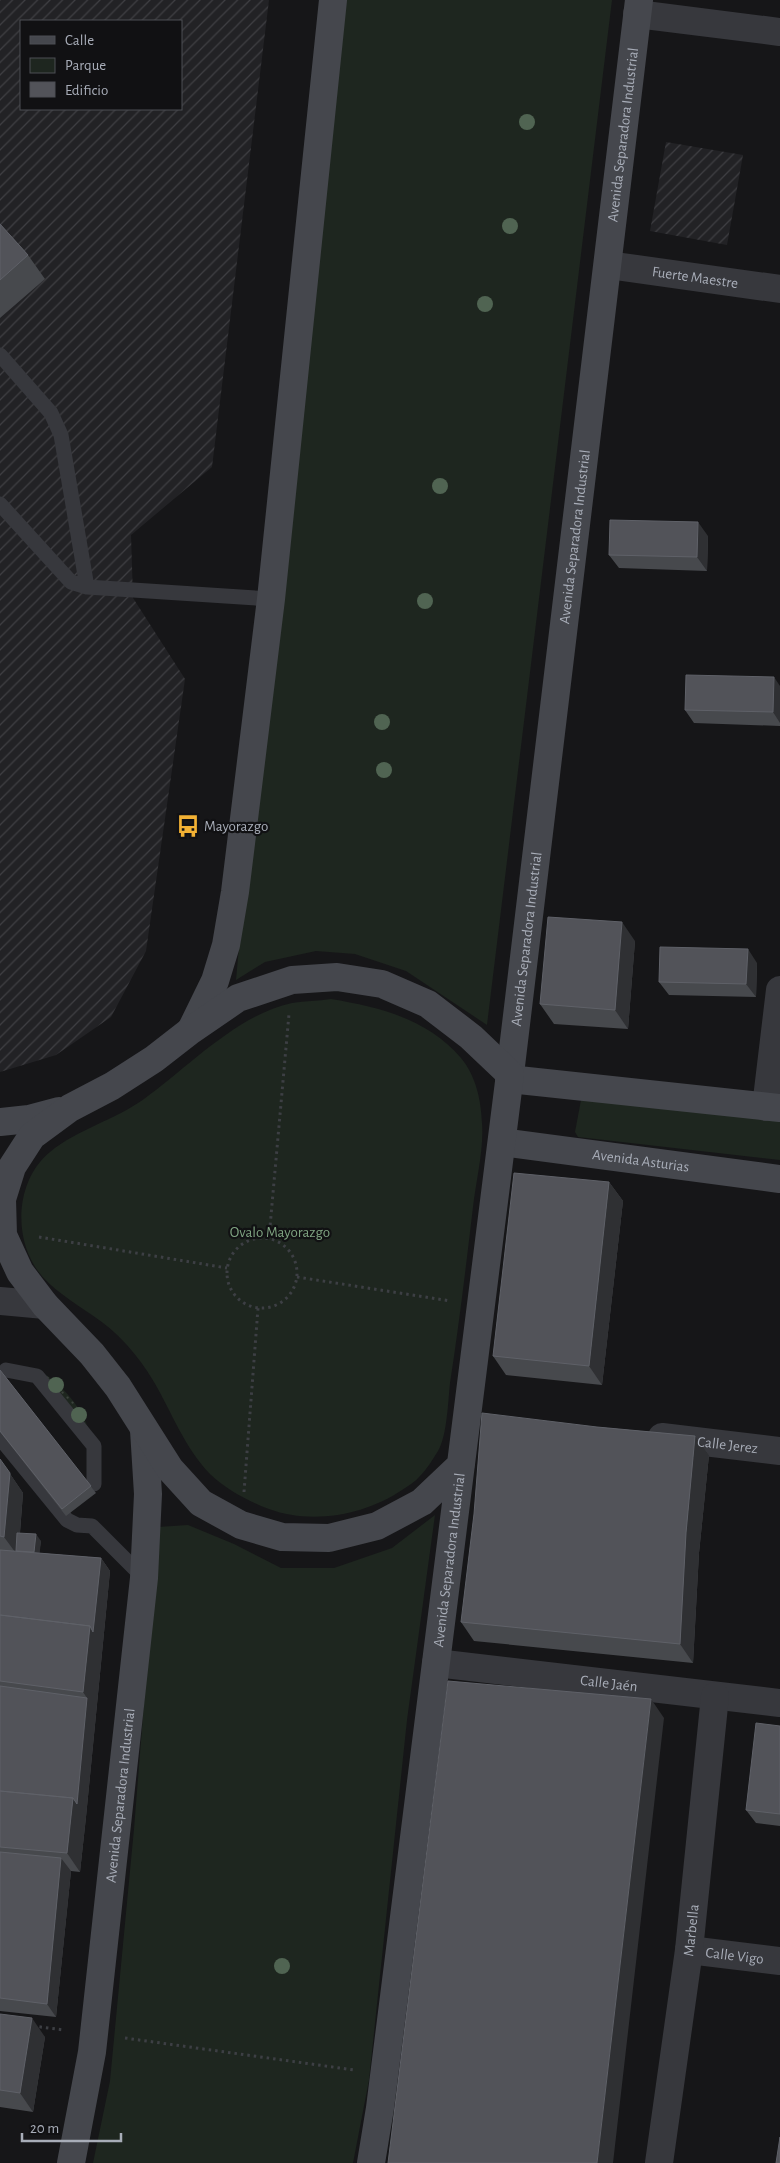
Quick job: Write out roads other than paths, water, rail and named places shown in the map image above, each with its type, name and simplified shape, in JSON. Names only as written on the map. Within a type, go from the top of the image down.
[{"type":"main road","points":[[190,1031],[215,981],[226,945],[235,892],[271,599],[333,0]]},
{"type":"main road","name":"Avenida Separadora Industrial","points":[[371,2163],[385,2074],[461,1465],[480,1417],[502,1142],[638,7]]},
{"type":"main road","points":[[461,1465],[422,1502],[377,1526],[329,1538],[282,1536],[241,1525],[201,1503],[170,1469],[118,1387],[92,1354],[45,1305],[20,1272],[2,1231],[2,1199],[12,1167],[32,1136],[70,1108],[112,1086],[154,1059],[190,1031],[238,998],[292,980],[337,977],[382,984],[428,1004],[471,1037],[510,1077],[773,1107]]},
{"type":"main road","points":[[0,1122],[28,1119],[70,1108]]},
{"type":"main road","name":"Avenida Asturias","points":[[502,1142],[780,1179]]},
{"type":"main road","name":"Avenida Separadora Industrial","points":[[71,2163],[94,2034],[144,1578],[148,1494],[144,1426]]},
{"type":"street","points":[[638,7],[780,32]]},
{"type":"street","name":"Fuerte Maestre","points":[[608,265],[780,289]]},
{"type":"street","points":[[773,1107],[780,990]]},
{"type":"street","points":[[0,1301],[45,1305]]},
{"type":"street","name":"Calle Jerez","points":[[635,1434],[780,1452]]},
{"type":"street","name":"Calle Jaén","points":[[436,1663],[780,1703]]},
{"type":"street","name":"Marbella","points":[[659,2163],[689,1950],[715,1696]]},
{"type":"street","name":"Calle Vigo","points":[[689,1950],[780,1961]]},
{"type":"lane","points":[[0,355],[51,413],[61,435],[87,587]]},
{"type":"lane","points":[[0,504],[71,582],[87,587],[271,599]]},
{"type":"lane","points":[[6,1370],[37,1376],[94,1446],[94,1484]]},
{"type":"lane","points":[[0,1438],[67,1520],[77,1525],[92,1526],[144,1578]]},
{"type":"place","name":"Mayorazgo","points":[[188,826]]},
{"type":"park label","name":"Ovalo Mayorazgo","points":[[280,1232]]}]
